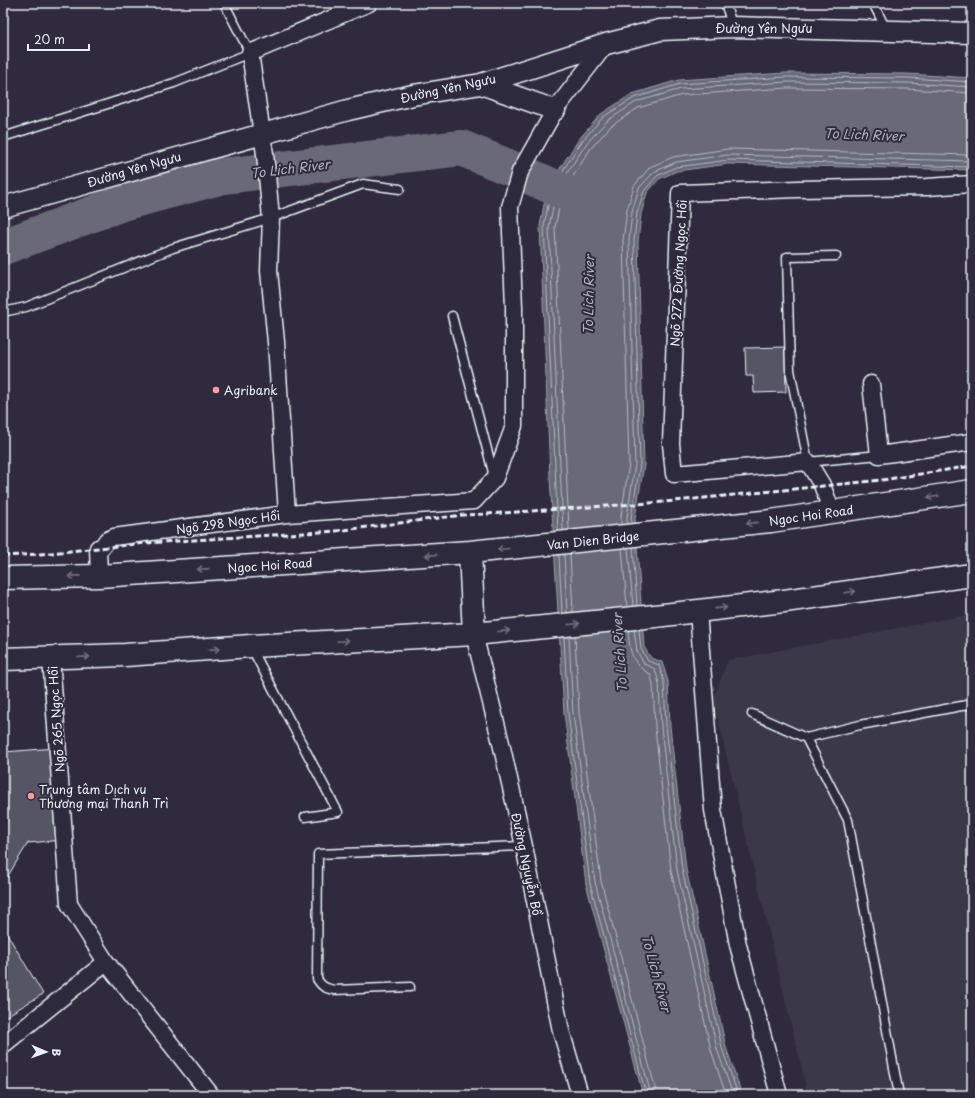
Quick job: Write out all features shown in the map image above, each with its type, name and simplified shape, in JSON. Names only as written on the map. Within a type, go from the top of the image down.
[{"type":"highway","name":"Ngoc Hoi Road","points":[[649,534],[770,522],[972,491]]},
{"type":"highway","name":"Van Dien Bridge","points":[[536,546],[649,534]]},
{"type":"highway","name":"Ngoc Hoi Road","points":[[3,578],[99,576],[470,552],[536,546]]},
{"type":"highway","points":[[470,552],[474,634]]},
{"type":"highway","points":[[3,660],[125,655],[251,646],[474,634],[655,616],[784,601],[972,575]]},
{"type":"street","points":[[250,53],[369,3]]},
{"type":"street","name":"Đường Yên Ngưu","points":[[3,207],[355,108],[413,95],[481,84],[606,44],[660,30],[733,27],[972,33]]},
{"type":"street","points":[[287,514],[474,501],[494,478],[514,426],[514,307],[510,207],[520,172],[555,110],[606,44]]},
{"type":"street","name":"Ngõ 298 Ngọc Hồi","points":[[99,576],[98,548],[102,547],[107,540],[114,537],[287,514],[276,342],[269,271],[270,218],[265,154],[250,53]]},
{"type":"street","points":[[481,84],[555,110]]},
{"type":"street","name":"Ngõ 272 Đường Ngọc Hồi","points":[[808,462],[674,474],[671,444],[680,193],[927,187],[972,184]]},
{"type":"street","points":[[871,384],[879,455],[972,442]]},
{"type":"street","points":[[808,462],[822,485],[832,512]]},
{"type":"street","points":[[698,611],[713,810],[738,945],[779,1095]]},
{"type":"street","name":"Đường Nguyễn Bồ","points":[[474,634],[501,743],[524,846],[561,1031],[580,1095]]},
{"type":"street","name":"Ngõ 265 Ngọc Hồi","points":[[51,658],[69,904],[106,962],[211,1095]]},
{"type":"street","points":[[3,1044],[106,962]]},
{"type":"lane","points":[[3,137],[174,83],[250,53],[224,3]]},
{"type":"lane","points":[[725,3],[733,27]]},
{"type":"lane","points":[[874,3],[886,30]]},
{"type":"lane","points":[[3,312],[26,307],[173,248],[270,218],[362,184],[400,189]]},
{"type":"lane","points":[[836,256],[787,257],[790,370],[808,462],[879,455]]},
{"type":"lane","points":[[452,316],[494,478]]},
{"type":"lane","points":[[251,646],[338,812],[305,817]]},
{"type":"lane","points":[[752,714],[806,738],[860,725],[972,704]]},
{"type":"lane","points":[[806,738],[848,820],[899,1095]]},
{"type":"lane","points":[[410,987],[334,990],[325,988],[320,984],[317,979],[318,854],[524,846]]},
{"type":"shaded area","points":[[972,614],[972,1095],[808,1095],[713,699],[728,660]]},
{"type":"water","points":[[786,73],[908,74],[972,78],[972,170],[728,164],[677,171],[659,179],[647,193],[641,214],[638,242],[644,465],[635,518],[644,647],[651,658],[662,662],[668,681],[670,726],[686,869],[726,1047],[742,1095],[643,1095],[586,884],[564,713],[550,477],[540,226],[546,194],[562,165],[579,139],[601,114],[632,94],[679,80]]},
{"type":"building","points":[[785,347],[786,392],[754,393],[753,376],[746,376],[745,348]]},
{"type":"building","name":"Trung tâm Dịch vụ Thương mại Thanh Trì","points":[[56,748],[63,840],[28,843],[3,884],[3,752]]},
{"type":"building","points":[[3,927],[43,994],[3,1018]]},
{"type":"waterway","name":"To Lich River","points":[[3,247],[122,203],[223,176],[461,148],[520,172],[596,206]]},
{"type":"railway","points":[[3,556],[41,554],[146,543],[336,531],[463,515],[665,502],[882,480],[972,466]]},
{"type":"place","name":"Agribank","points":[[216,390]]},
{"type":"place","name":"Trung tâm Dịch vụ Thương mại Thanh Trì","points":[[31,796]]}]
